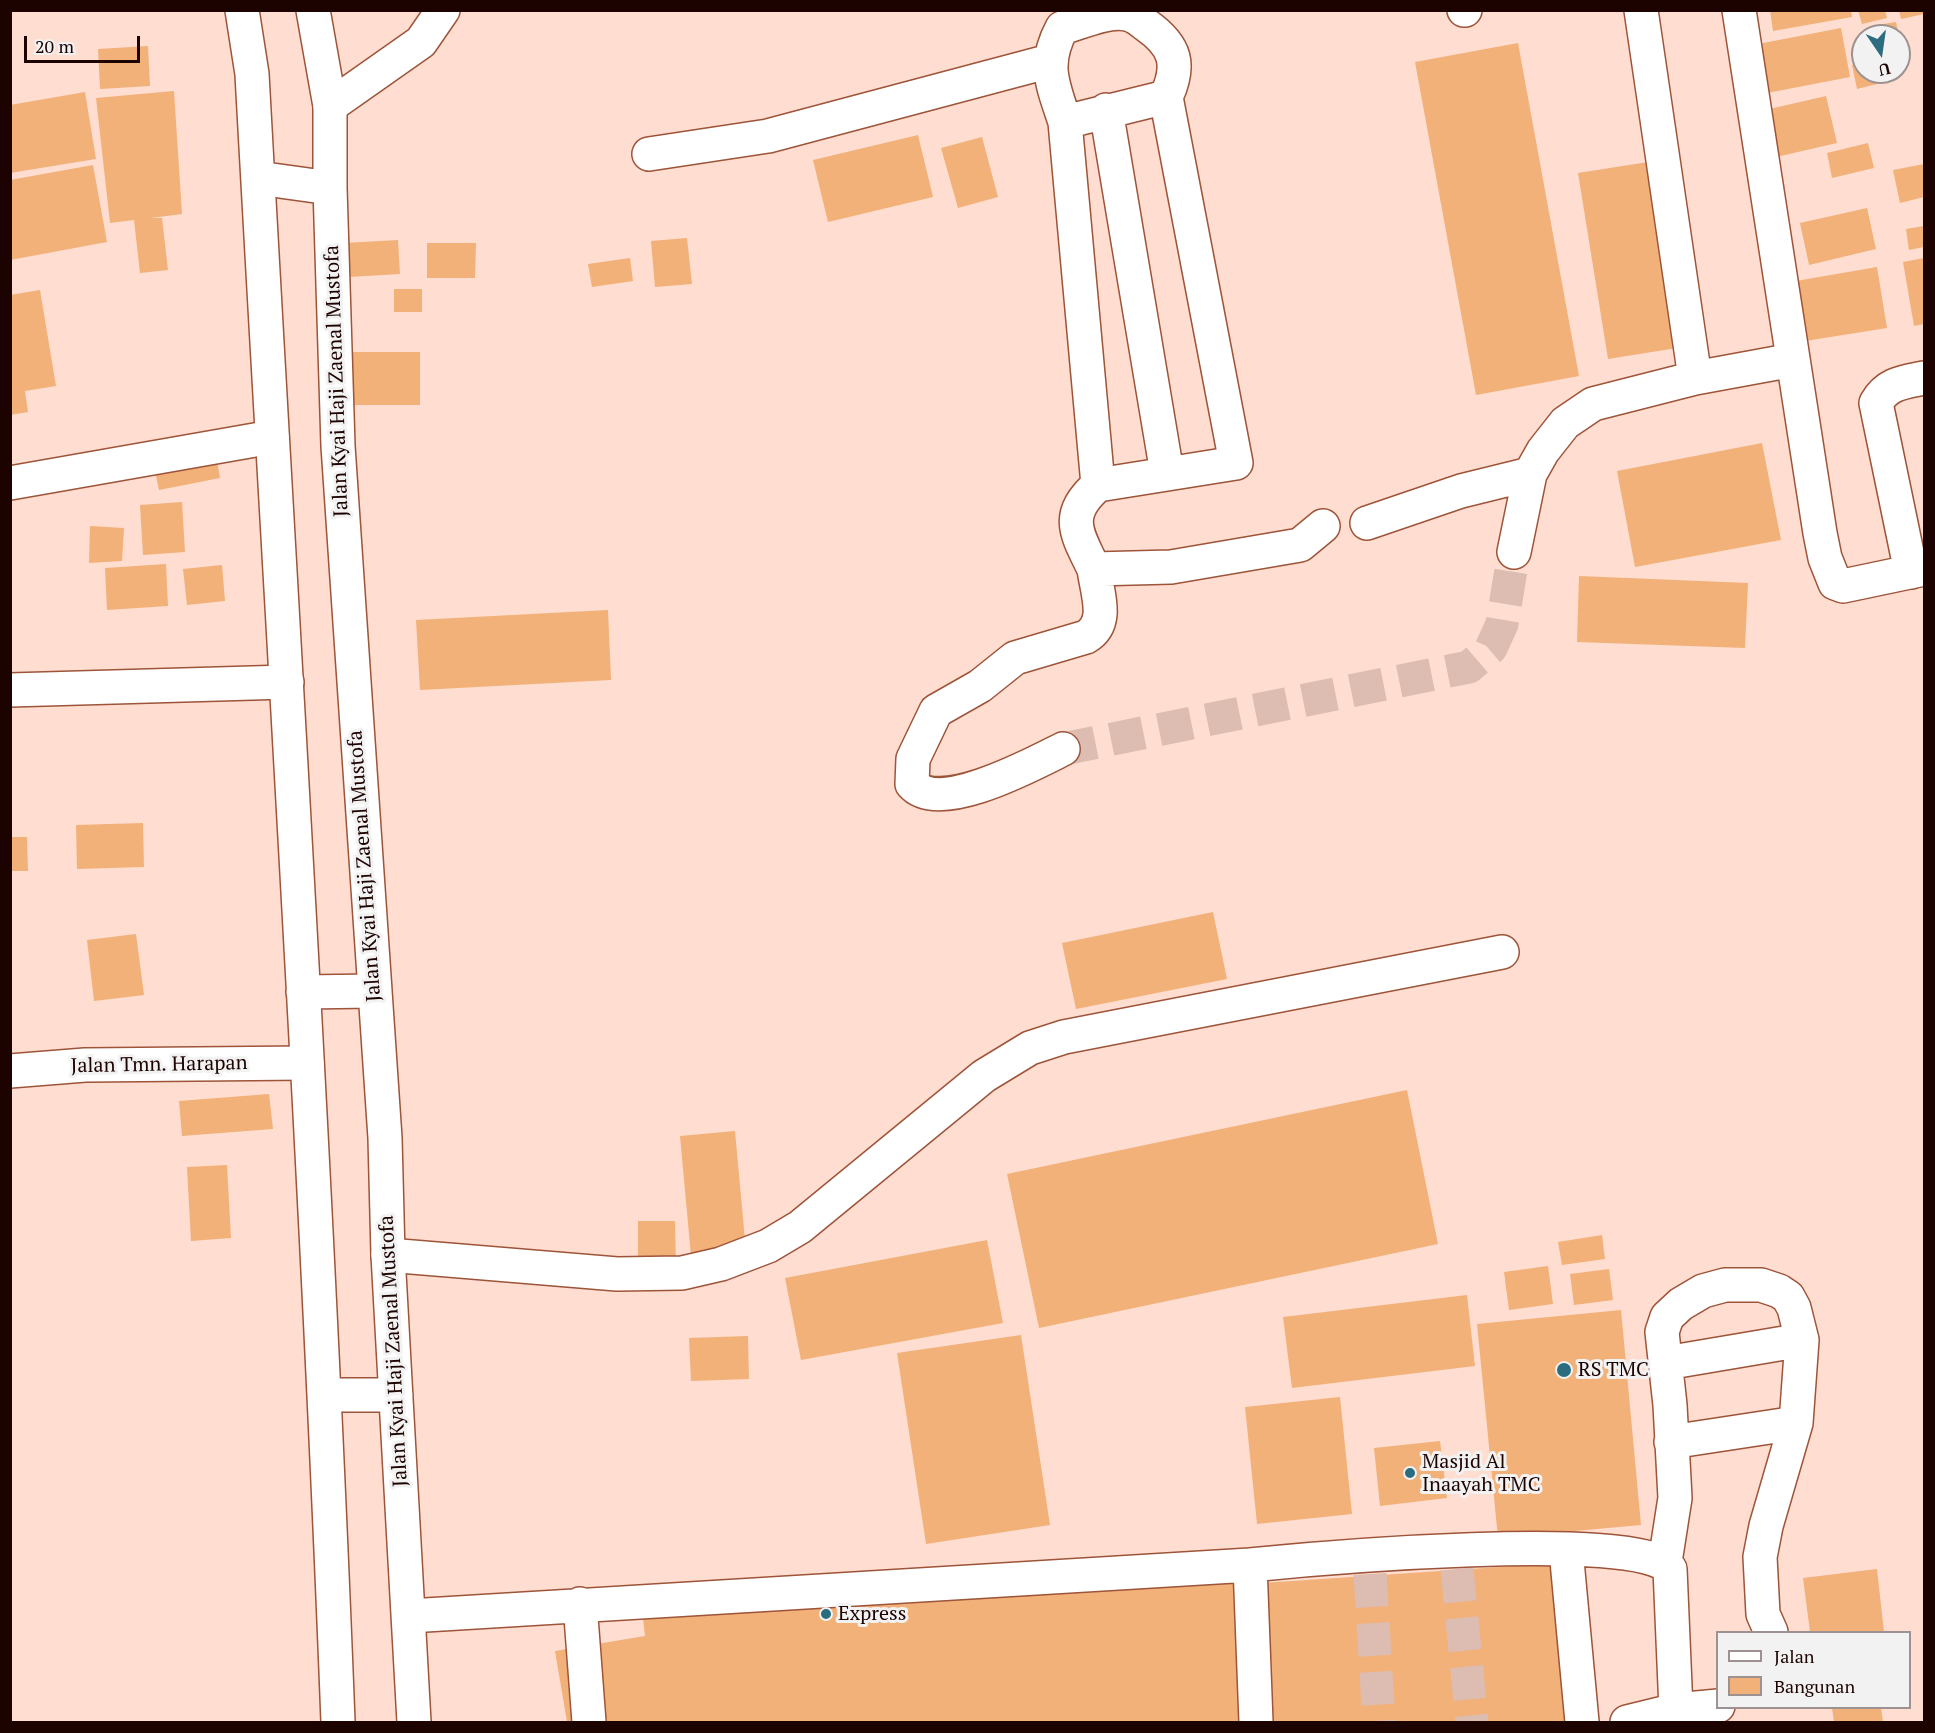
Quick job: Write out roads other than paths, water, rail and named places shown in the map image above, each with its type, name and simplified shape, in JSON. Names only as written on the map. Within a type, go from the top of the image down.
[{"type":"main road","points":[[242,10],[252,74],[287,682],[326,1395],[338,1722]]},
{"type":"main road","name":"Jalan Kyai Haji Zaenal Mustofa","points":[[313,10],[330,106],[330,188],[338,446],[385,1138],[388,1255],[414,1722]]},
{"type":"main road","points":[[330,106],[421,42],[444,10]]},
{"type":"main road","points":[[1641,10],[1695,378]]},
{"type":"main road","points":[[1739,10],[1820,533],[1830,576],[1835,584],[1843,586],[1918,570],[1876,403],[1883,390],[1899,383],[1924,378]]},
{"type":"main road","points":[[1063,749],[990,784],[932,795],[918,791],[912,784],[913,759],[928,722],[936,711],[980,686],[1015,658],[1086,637],[1095,632],[1101,621],[1094,569],[1075,530],[1081,499],[1098,485],[1236,463],[1166,97],[1174,79],[1176,64],[1170,51],[1156,33],[1126,14],[1109,15],[1062,28],[1053,44],[1050,60],[1051,80],[1065,122],[1098,485]]},
{"type":"main road","points":[[650,154],[768,136],[1050,60]]},
{"type":"main road","points":[[1065,122],[1166,97]]},
{"type":"main road","points":[[1106,110],[1167,473]]},
{"type":"main road","points":[[258,178],[330,188]]},
{"type":"main road","points":[[1514,552],[1530,474],[1543,451],[1565,423],[1593,405],[1695,378],[1793,360]]},
{"type":"main road","points":[[10,483],[272,437]]},
{"type":"main road","points":[[1367,523],[1461,490],[1530,474]]},
{"type":"main road","points":[[1094,569],[1171,567],[1300,545],[1323,526]]},
{"type":"main road","points":[[10,690],[287,682]]},
{"type":"main road","points":[[388,1255],[617,1274],[682,1273],[721,1264],[768,1246],[800,1227],[984,1076],[1030,1048],[1064,1037],[1502,952]]},
{"type":"main road","points":[[303,992],[374,991]]},
{"type":"main road","name":"Jalan Tmn. Harapan","points":[[10,1071],[86,1065],[307,1063]]},
{"type":"main road","points":[[1665,1563],[1675,1498],[1662,1332],[1667,1317],[1681,1304],[1703,1291],[1725,1285],[1761,1285],[1779,1291],[1788,1297],[1794,1308],[1802,1340],[1796,1423],[1766,1526],[1760,1557],[1763,1614],[1771,1631]]},
{"type":"main road","points":[[1666,1363],[1802,1340]]},
{"type":"main road","points":[[326,1395],[396,1395]]},
{"type":"main road","points":[[1671,1442],[1796,1423]]},
{"type":"main road","points":[[409,1616],[1250,1565],[1370,1564],[1566,1550],[1642,1555],[1665,1563],[1670,1569],[1676,1710]]},
{"type":"main road","points":[[1566,1550],[1582,1722]]},
{"type":"main road","points":[[1250,1565],[1256,1722]]},
{"type":"main road","points":[[580,1604],[589,1722]]},
{"type":"main road","points":[[1627,1722],[1676,1710],[1716,1706]]},
{"type":"tunnel","points":[[1063,749],[1469,667],[1491,648],[1502,624],[1514,552]]},
{"type":"tunnel","points":[[1457,1569],[1472,1722]]},
{"type":"tunnel","points":[[1370,1574],[1379,1722]]},
{"type":"place","name":"RS TMC","points":[[1564,1370]]},
{"type":"place","name":"Masjid Al Inaayah TMC","points":[[1410,1473]]},
{"type":"place","name":"Express","points":[[826,1614]]}]
